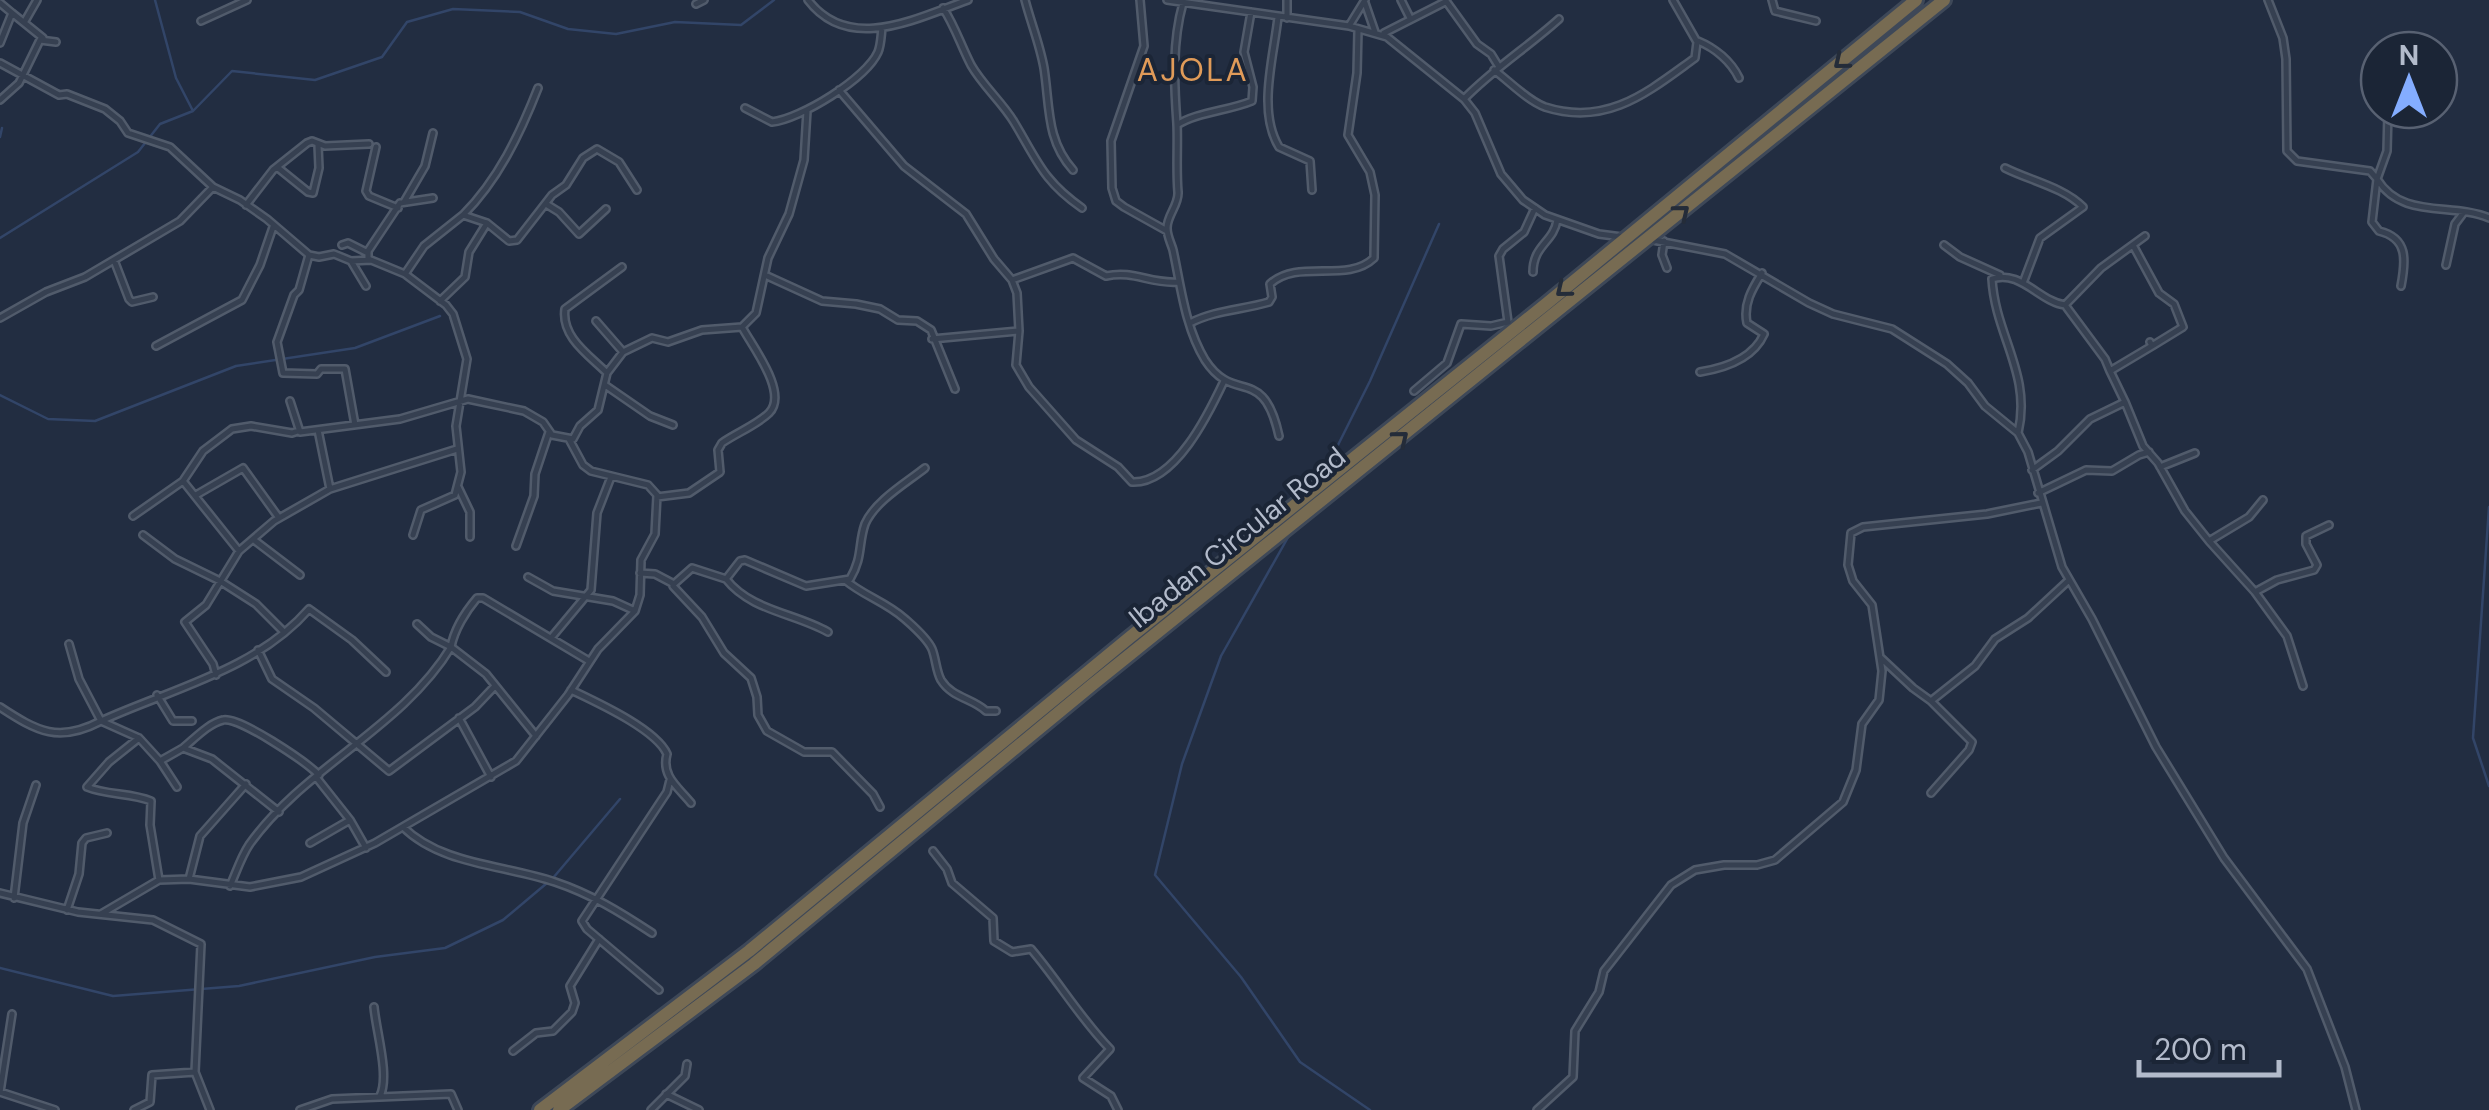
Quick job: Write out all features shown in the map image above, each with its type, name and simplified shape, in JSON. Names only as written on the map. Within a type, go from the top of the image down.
[{"type":"highway","name":"Ibadan Circular Road","points":[[540,1110],[749,951],[1916,0]]},
{"type":"highway","name":"Ibadan Circular Road","points":[[559,1110],[754,964],[1092,686],[1944,0]]},
{"type":"street","points":[[25,21],[36,0]]},
{"type":"street","points":[[201,22],[247,0]]},
{"type":"street","points":[[696,4],[704,0]]},
{"type":"street","points":[[808,0],[828,18],[851,30],[882,28],[968,0]]},
{"type":"street","points":[[1025,0],[1044,72],[1050,133],[1060,156],[1074,170]]},
{"type":"street","points":[[1140,0],[1144,46],[1111,141],[1112,188],[1116,201],[1166,231]]},
{"type":"street","points":[[1167,0],[1378,33],[1464,98],[1508,184],[1534,208],[1599,234],[1664,241],[1726,254],[1833,314],[1892,329],[1968,383],[1985,406],[2018,433],[2028,452],[2054,550],[2156,747],[2224,858],[2307,969],[2345,1067],[2356,1110]]},
{"type":"street","points":[[1287,0],[1287,18]]},
{"type":"street","points":[[1401,0],[1410,18]]},
{"type":"street","points":[[1378,33],[1446,1],[1477,44],[1491,54],[1497,68],[1543,106],[1574,111],[1610,110],[1639,99],[1696,58],[1697,42],[1672,0]]},
{"type":"street","points":[[1772,0],[1775,11],[1816,21]]},
{"type":"street","points":[[2268,0],[2283,38],[2286,59],[2287,152],[2297,161],[2370,171],[2395,198],[2433,211],[2489,218]]},
{"type":"street","points":[[1350,26],[1365,2]]},
{"type":"street","points":[[1365,2],[1378,33]]},
{"type":"street","points":[[0,3],[43,38],[56,42]]},
{"type":"street","points":[[1183,3],[1176,28],[1177,76],[1172,97],[1177,125],[1174,143],[1178,156],[1178,199],[1166,231],[1190,323],[1208,364],[1224,381],[1261,392],[1273,409],[1278,436]]},
{"type":"street","points":[[944,8],[972,65],[1013,120],[1038,167],[1054,188],[1082,208]]},
{"type":"street","points":[[1177,125],[1188,118],[1204,117],[1252,101],[1253,88],[1244,52],[1251,12]]},
{"type":"street","points":[[0,42],[12,13]]},
{"type":"street","points":[[1278,16],[1268,83],[1270,128],[1279,146],[1310,162],[1312,190]]},
{"type":"street","points":[[1464,98],[1559,19]]},
{"type":"street","points":[[745,108],[772,122],[807,111],[839,90],[875,57],[882,28]]},
{"type":"street","points":[[1190,323],[1207,314],[1269,302],[1270,284],[1295,272],[1361,266],[1374,258],[1376,195],[1370,172],[1348,135],[1357,73],[1358,28]]},
{"type":"street","points":[[0,100],[22,77],[43,38]]},
{"type":"street","points":[[1697,42],[1714,49],[1739,78]]},
{"type":"street","points":[[0,64],[59,94],[104,109],[128,133],[170,147],[213,187],[273,225],[309,255],[319,257],[334,254],[352,260],[368,256],[424,166],[434,133]]},
{"type":"street","points":[[404,274],[424,246],[479,199],[514,147],[538,88]]},
{"type":"street","points":[[839,90],[904,166],[966,214],[1012,280],[1017,293],[1019,331],[1016,365],[1028,387],[1076,440],[1118,467],[1132,482],[1140,482],[1166,467],[1196,436],[1224,381]]},
{"type":"street","points":[[569,440],[598,410],[607,374],[622,352],[652,338],[668,342],[702,330],[742,327],[756,313],[768,258],[788,214],[804,160],[807,111]]},
{"type":"street","points":[[2388,130],[2372,222],[2378,232],[2392,234],[2402,243],[2401,286]]},
{"type":"street","points":[[246,206],[277,166],[312,141],[318,145],[372,145],[368,196],[401,205],[432,198]]},
{"type":"street","points":[[277,166],[313,193],[319,168],[318,145]]},
{"type":"street","points":[[463,216],[487,223],[510,241],[517,240],[566,185],[583,158],[597,149],[619,162],[637,190]]},
{"type":"street","points":[[2005,168],[2046,184],[2084,208],[2040,238],[2023,283]]},
{"type":"street","points":[[0,318],[180,222],[213,187]]},
{"type":"street","points":[[546,204],[579,234],[606,209]]},
{"type":"street","points":[[1414,392],[1447,363],[1462,324],[1491,326],[1508,322],[1499,256],[1502,248],[1524,232],[1534,208]]},
{"type":"street","points":[[2446,265],[2455,224],[2464,212]]},
{"type":"street","points":[[1533,272],[1534,256],[1555,230],[1557,220]]},
{"type":"street","points":[[440,301],[466,277],[469,252],[487,223]]},
{"type":"street","points":[[156,346],[242,300],[273,225]]},
{"type":"street","points":[[2065,305],[2101,268],[2145,236]]},
{"type":"street","points":[[1664,241],[1662,255],[1667,268]]},
{"type":"street","points":[[342,244],[348,243],[404,274],[440,301],[452,314],[467,350],[456,426],[462,472],[458,487],[455,495],[421,510],[414,535]]},
{"type":"street","points":[[1944,245],[1960,257],[2042,292],[2054,304],[2065,305],[2105,359],[2149,452],[2186,511],[2287,636],[2303,686]]},
{"type":"street","points":[[2110,370],[2183,327],[2174,304],[2159,293],[2134,247]]},
{"type":"street","points":[[309,255],[277,342],[284,374],[310,375],[322,369],[345,369],[355,425]]},
{"type":"street","points":[[1012,280],[1074,258],[1106,276],[1126,272],[1147,280],[1178,282]]},
{"type":"street","points":[[114,260],[132,302],[152,297]]},
{"type":"street","points":[[352,260],[366,286]]},
{"type":"street","points":[[607,374],[571,336],[564,326],[564,316],[565,310],[622,267]]},
{"type":"street","points":[[1700,372],[1732,364],[1761,342],[1764,334],[1747,323],[1745,315],[1750,291],[1762,273]]},
{"type":"street","points":[[765,275],[822,301],[880,309],[898,320],[917,321],[931,330],[955,389]]},
{"type":"street","points":[[2002,276],[1992,279],[1993,303],[2021,382],[2018,433]]},
{"type":"street","points":[[596,322],[622,352]]},
{"type":"street","points":[[657,497],[689,493],[720,472],[718,450],[722,443],[771,412],[776,399],[774,384],[742,327]]},
{"type":"street","points":[[932,339],[1019,331]]},
{"type":"street","points":[[606,386],[650,416],[674,425]]},
{"type":"street","points":[[290,401],[298,431]]},
{"type":"street","points":[[101,914],[159,880],[189,879],[230,886],[301,878],[366,848],[516,761],[589,662],[635,610],[640,595],[641,560],[655,534],[657,497],[648,485],[590,471],[569,440],[556,437],[543,422],[524,410],[462,401],[400,419],[292,434],[250,426],[232,429],[204,451],[183,480],[133,516]]},
{"type":"street","points":[[2032,470],[2090,419],[2125,402]]},
{"type":"street","points":[[318,430],[330,489]]},
{"type":"street","points":[[516,546],[550,432]]},
{"type":"street","points":[[216,676],[213,664],[185,622],[206,605],[239,551],[280,518],[330,489],[458,449]]},
{"type":"street","points":[[2038,493],[2086,470],[2122,468],[2138,454],[2149,452]]},
{"type":"street","points":[[2160,467],[2196,452]]},
{"type":"street","points":[[196,495],[243,468],[280,518]]},
{"type":"street","points":[[726,580],[745,560],[806,586],[850,579],[860,561],[864,526],[874,511],[925,468]]},
{"type":"street","points":[[552,638],[592,590],[597,513],[611,476]]},
{"type":"street","points":[[183,480],[239,551]]},
{"type":"street","points":[[458,487],[470,512],[470,537]]},
{"type":"street","points":[[2209,541],[2248,517],[2263,500]]},
{"type":"street","points":[[1537,1110],[1574,1077],[1576,1031],[1599,992],[1604,971],[1671,885],[1695,870],[1775,860],[1843,802],[1859,760],[1862,724],[1879,700],[1881,657],[1872,605],[1852,581],[1848,564],[1849,537],[1853,531],[2041,504]]},
{"type":"street","points":[[2254,592],[2277,580],[2314,570],[2317,564],[2306,536],[2328,525]]},
{"type":"street","points":[[143,534],[174,560],[220,581],[256,604],[284,631]]},
{"type":"street","points":[[254,540],[300,575]]},
{"type":"street","points":[[670,584],[677,584],[692,568],[726,580],[736,592],[751,600],[828,632]]},
{"type":"street","points":[[640,573],[656,574],[702,617],[724,654],[750,678],[758,714],[767,730],[804,752],[832,752],[874,794],[880,807]]},
{"type":"street","points":[[528,577],[554,591],[614,601],[635,610]]},
{"type":"street","points":[[845,580],[860,594],[877,599],[917,632],[930,646],[941,680],[957,697],[977,702],[986,711],[996,711]]},
{"type":"street","points":[[1931,701],[1975,666],[1995,639],[2028,618],[2068,580]]},
{"type":"street","points":[[230,886],[248,846],[279,812],[438,668],[471,605],[480,598],[589,662]]},
{"type":"street","points":[[0,707],[31,727],[65,736],[157,695],[216,676],[311,609],[386,672]]},
{"type":"street","points":[[417,624],[486,674],[536,736]]},
{"type":"street","points":[[69,644],[79,679],[100,721],[139,738],[177,786]]},
{"type":"street","points":[[258,650],[272,679],[389,771],[494,686]]},
{"type":"street","points":[[1881,657],[1972,742],[1970,750],[1931,793]]},
{"type":"street","points":[[571,690],[608,708],[661,744],[667,754],[664,760],[670,780],[691,802]]},
{"type":"street","points":[[157,695],[174,721],[192,721]]},
{"type":"street","points":[[459,718],[491,777]]},
{"type":"street","points":[[160,761],[219,721],[229,720],[286,748],[318,776],[366,848]]},
{"type":"street","points":[[139,738],[86,787],[147,797],[151,801],[150,825],[159,880]]},
{"type":"street","points":[[183,748],[212,758],[279,812]]},
{"type":"street","points":[[659,990],[582,921],[667,792],[670,780]]},
{"type":"street","points":[[189,879],[200,836],[246,784]]},
{"type":"street","points":[[14,898],[23,823],[36,785]]},
{"type":"street","points":[[310,843],[350,820]]},
{"type":"street","points":[[403,826],[432,848],[597,897],[652,933]]},
{"type":"street","points":[[67,910],[82,844],[86,838],[107,833]]},
{"type":"street","points":[[933,851],[952,883],[993,918],[994,941],[1012,952],[1030,949],[1110,1050],[1082,1078],[1110,1096],[1118,1110]]},
{"type":"street","points":[[0,893],[67,910],[154,920],[201,944],[195,1072],[210,1110]]},
{"type":"street","points":[[513,1051],[536,1033],[554,1030],[572,1012],[575,1003],[570,986],[599,939]]},
{"type":"street","points":[[374,1007],[384,1075],[380,1096]]},
{"type":"street","points":[[12,1014],[0,1092],[55,1110]]},
{"type":"street","points":[[651,1110],[685,1076],[687,1064]]},
{"type":"street","points":[[136,1110],[150,1102],[152,1075],[195,1072]]},
{"type":"street","points":[[300,1110],[332,1099],[450,1094],[458,1110]]},
{"type":"street","points":[[666,1094],[699,1110]]},
{"type":"waterway","points":[[155,0],[176,78],[193,111]]},
{"type":"waterway","points":[[0,238],[138,152],[160,124],[193,111],[232,71],[315,80],[382,57],[407,22],[453,9],[520,12],[568,29],[616,34],[675,22],[741,25],[774,0]]},
{"type":"waterway","points":[[0,137],[2,128]]},
{"type":"waterway","points":[[1322,477],[1370,381],[1439,224]]},
{"type":"waterway","points":[[0,395],[48,419],[95,421],[236,366],[355,348],[440,316]]},
{"type":"waterway","points":[[2489,507],[2473,738],[2489,786]]},
{"type":"waterway","points":[[1291,532],[1221,656],[1182,764],[1155,875],[1241,977],[1300,1062],[1370,1110]]},
{"type":"waterway","points":[[553,878],[620,799]]},
{"type":"waterway","points":[[0,968],[113,996],[239,986],[375,957],[445,948],[503,920],[547,883]]},
{"type":"district","name":"AJOLA","points":[[1193,70]]}]
